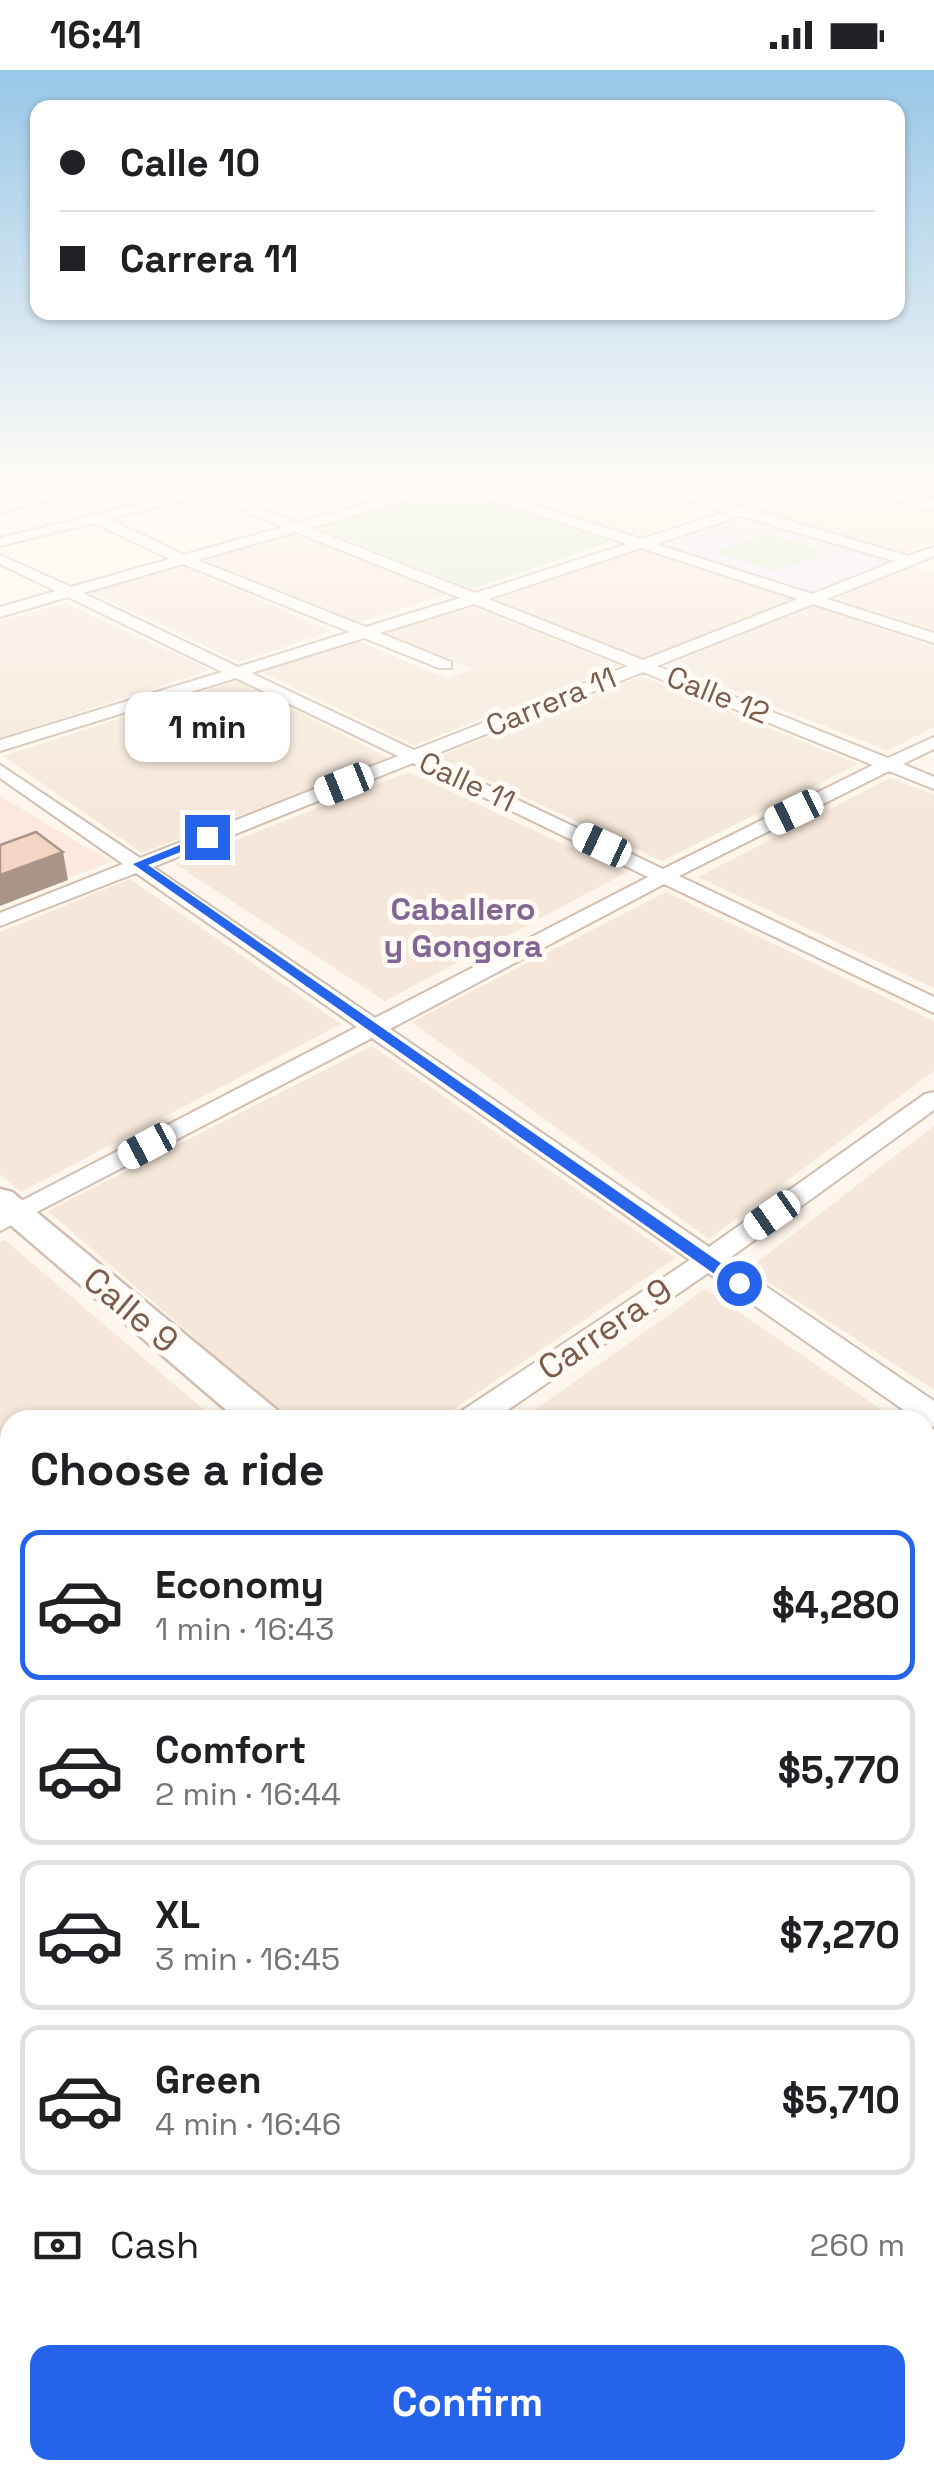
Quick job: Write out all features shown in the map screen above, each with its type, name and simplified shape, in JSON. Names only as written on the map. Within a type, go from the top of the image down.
[{"type":"street","name":"Calle 11","points":[[53,587],[666,874],[934,1006]]},
{"type":"street","points":[[0,612],[78,587]]},
{"type":"street","points":[[252,587],[445,665]]},
{"type":"street","name":"Calle 12","points":[[443,587],[934,783]]},
{"type":"street","points":[[0,746],[511,587]]},
{"type":"street","points":[[778,587],[934,638]]},
{"type":"street","name":"Carrera 11","points":[[0,920],[837,587]]},
{"type":"street","points":[[6,1212],[666,874],[934,742]]},
{"type":"street","points":[[0,770],[925,1410]]},
{"type":"street","name":"Carrera 9","points":[[487,1410],[934,1099]]},
{"type":"street","name":"Calle 9","points":[[6,1212],[251,1410]]},
{"type":"shaded area","points":[[108,587],[231,587],[331,631],[239,662],[91,592]]},
{"type":"shaded area","points":[[269,587],[429,587],[447,595],[353,624]]},
{"type":"shaded area","points":[[520,587],[765,587],[800,599],[643,660],[485,599]]},
{"type":"shaded area","points":[[784,587],[831,587],[810,596]]},
{"type":"shaded area","points":[[861,587],[934,587],[934,630],[834,599]]},
{"type":"shaded area","points":[[65,603],[210,670],[0,738],[0,621]]},
{"type":"shaded area","points":[[812,606],[934,647],[934,727],[888,751],[669,665]]},
{"type":"shaded area","points":[[473,607],[620,666],[414,745],[261,672],[356,640],[448,679],[473,669],[385,634]]},
{"type":"shaded area","points":[[641,676],[858,764],[662,861],[438,757]]},
{"type":"shaded area","points":[[237,681],[389,758],[142,853],[3,756]]},
{"type":"shaded area","points":[[409,772],[625,873],[385,1001],[175,864]]},
{"type":"shaded area","points":[[890,778],[934,795],[934,988],[698,877]]},
{"type":"shaded area","points":[[0,796],[111,862],[0,903]]},
{"type":"shaded area","points":[[130,879],[341,1024],[21,1192],[0,1174],[0,932]]},
{"type":"shaded area","points":[[666,892],[934,1021],[934,1071],[709,1239],[412,1022]]},
{"type":"shaded area","points":[[372,1046],[675,1258],[453,1410],[277,1410],[48,1211]]},
{"type":"shaded area","points":[[934,1126],[934,1390],[748,1269]]},
{"type":"shaded area","points":[[5,1240],[204,1410],[0,1410],[0,1242]]},
{"type":"shaded area","points":[[705,1289],[882,1410],[535,1410]]},
{"type":"building","points":[[36,832],[63,852],[0,875],[0,845]]},
{"type":"district","name":"Caballero y Gongora","points":[[463,928]]},
{"type":"route","points":[[207,837],[139,864],[739,1283]]}]
